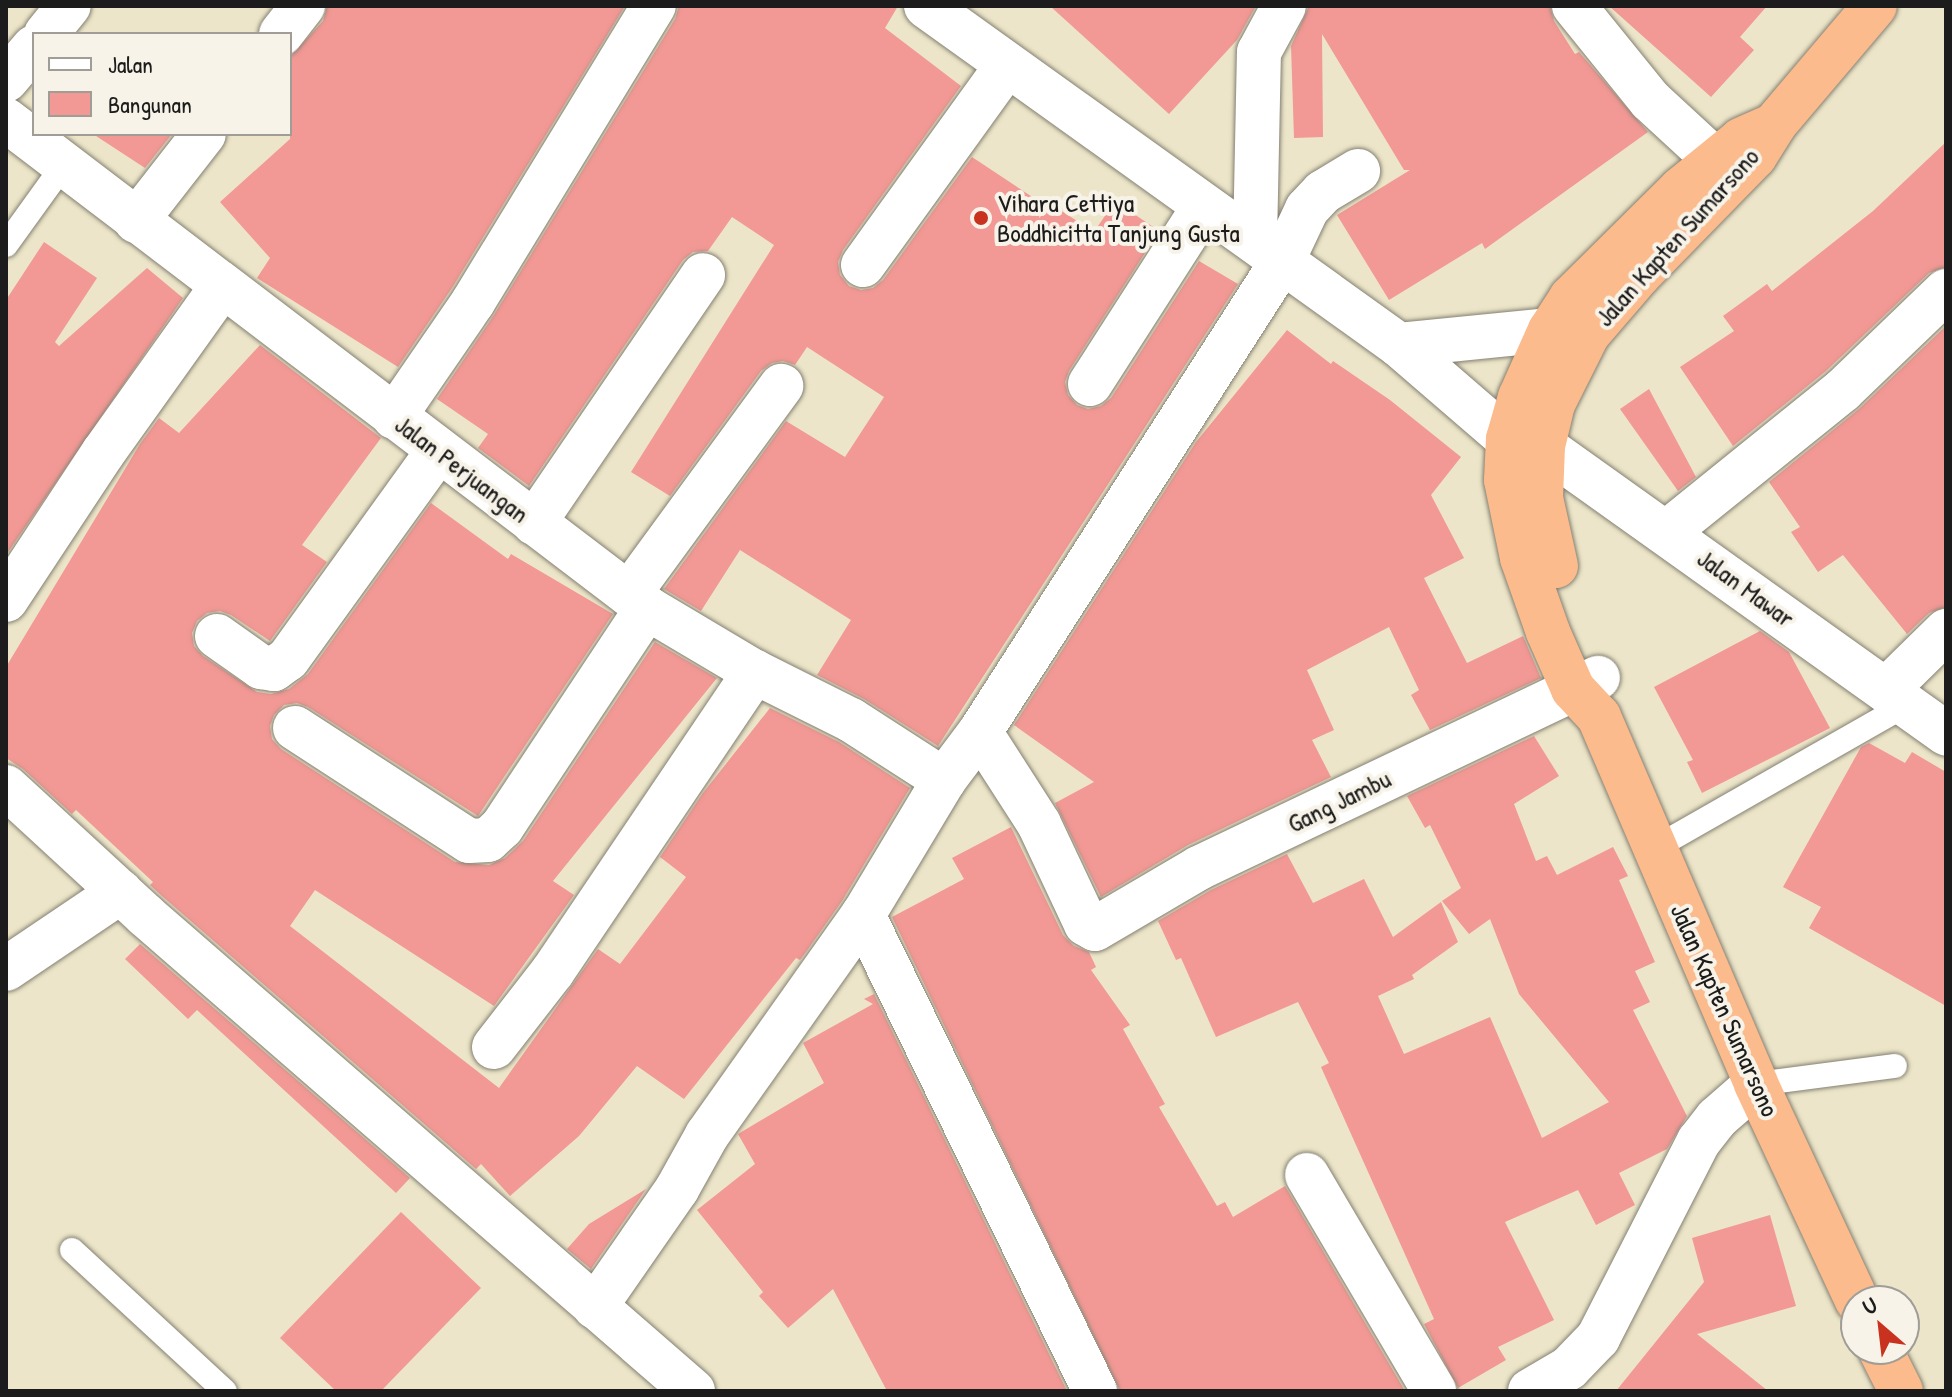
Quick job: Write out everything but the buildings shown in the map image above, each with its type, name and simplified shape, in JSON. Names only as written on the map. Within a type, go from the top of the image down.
[{"type":"highway","name":"Jalan Kapten Sumarsono","points":[[1525,442],[1553,404],[1588,334],[1613,303],[1755,156],[1774,125],[1875,6]]},
{"type":"highway","name":"Jalan Kapten Sumarsono","points":[[1774,125],[1741,140],[1608,258],[1571,298],[1550,330],[1520,397],[1525,442],[1541,498],[1545,528],[1590,694],[1756,1084],[1850,1285]]},
{"type":"street","points":[[48,32],[69,6]]},
{"type":"street","points":[[283,32],[303,6]]},
{"type":"street","points":[[394,417],[514,238],[654,6]]},
{"type":"street","points":[[926,6],[1203,208],[1269,250],[1525,442]]},
{"type":"street","points":[[1269,250],[1258,63],[1268,31],[1284,6]]},
{"type":"street","points":[[1574,6],[1650,100],[1716,161]]},
{"type":"street","points":[[6,80],[32,49]]},
{"type":"street","points":[[863,265],[1007,65]]},
{"type":"street","name":"Jalan Perjuangan","points":[[6,120],[638,601],[755,672],[851,720],[944,780]]},
{"type":"street","points":[[136,221],[202,136]]},
{"type":"street","points":[[595,1307],[677,1189],[707,1135],[863,915],[944,780],[980,732],[1269,250],[1313,201],[1358,171]]},
{"type":"street","points":[[1090,384],[1203,208]]},
{"type":"street","points":[[534,523],[703,275]]},
{"type":"street","points":[[6,600],[103,453],[222,286]]},
{"type":"street","points":[[1667,532],[1843,390],[1946,291]]},
{"type":"street","points":[[1399,345],[1550,330]]},
{"type":"street","points":[[295,728],[469,841],[488,840],[502,827],[638,601],[781,386]]},
{"type":"street","name":"Jalan Mawar","points":[[1525,442],[1667,532],[1946,733]]},
{"type":"street","points":[[217,636],[261,667],[274,669],[288,659],[438,451]]},
{"type":"street","points":[[1897,696],[1946,631]]},
{"type":"street","points":[[494,1047],[553,971],[755,672]]},
{"type":"street","name":"Gang Jambu","points":[[980,732],[1039,824],[1086,924],[1089,929],[1095,929],[1199,868],[1590,694]]},
{"type":"street","points":[[6,787],[120,892],[693,1391]]},
{"type":"street","points":[[6,969],[120,892]]},
{"type":"street","points":[[863,915],[1095,1391]]},
{"type":"street","points":[[1530,1391],[1569,1368],[1598,1338],[1699,1141],[1717,1118],[1756,1084]]},
{"type":"street","points":[[1307,1175],[1434,1391]]},
{"type":"lane","points":[[6,245],[63,166]]},
{"type":"lane","points":[[1655,848],[1897,696]]},
{"type":"lane","points":[[1756,1084],[1895,1066]]},
{"type":"lane","points":[[72,1250],[225,1391]]},
{"type":"place","name":"Vihara Cettiya Boddhicitta Tanjung Gusta","points":[[981,218]]}]
